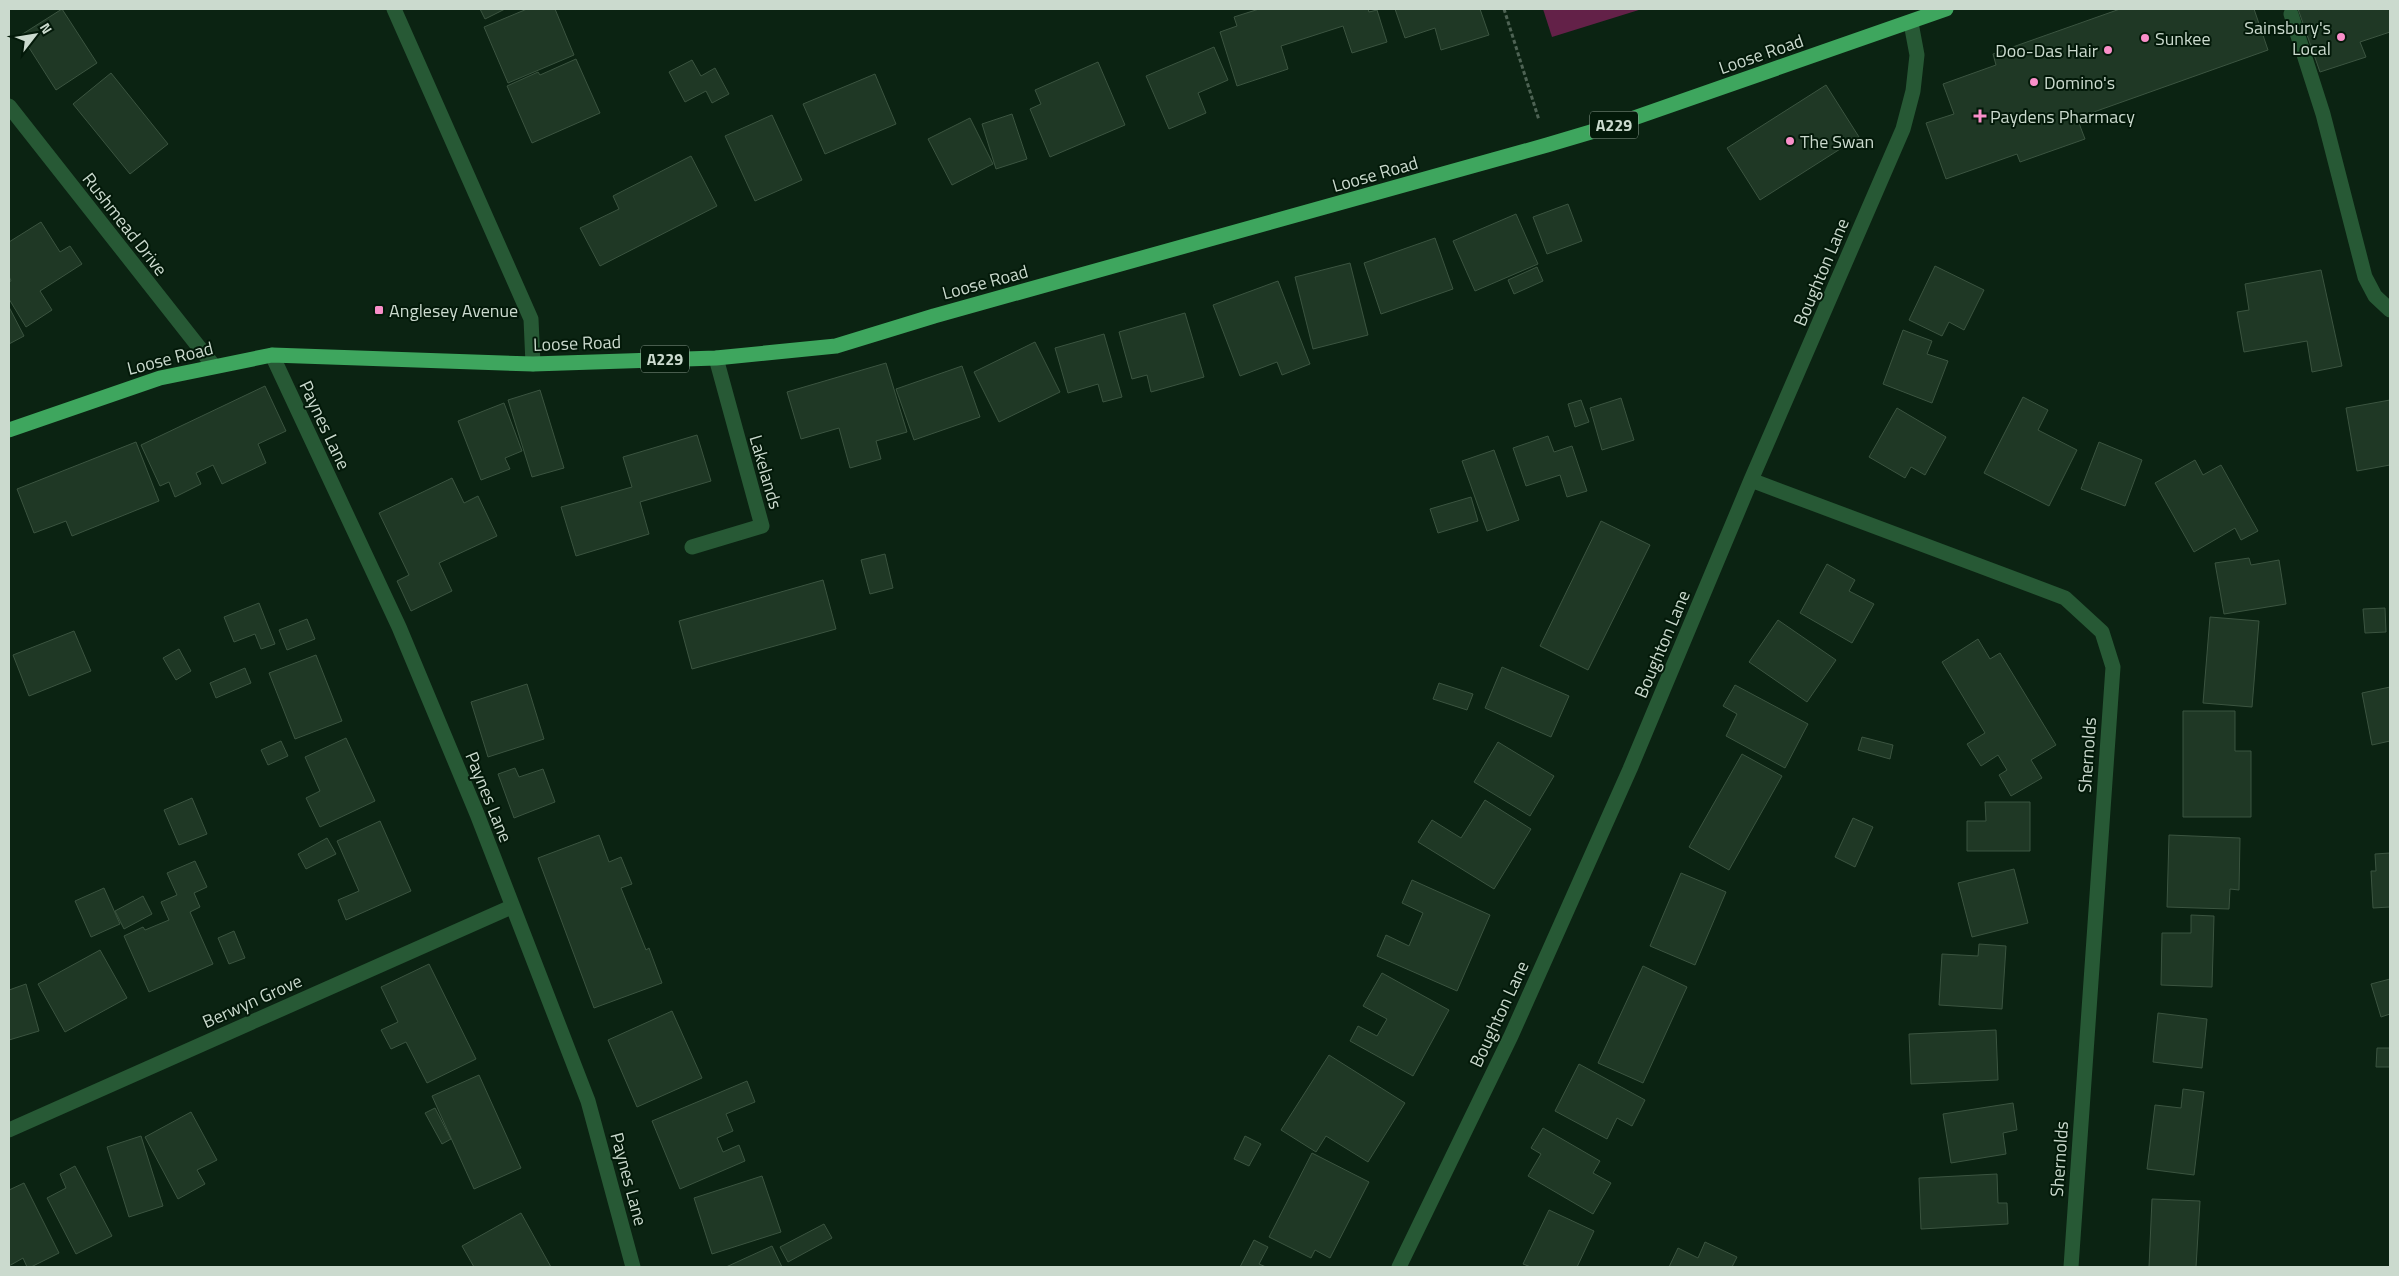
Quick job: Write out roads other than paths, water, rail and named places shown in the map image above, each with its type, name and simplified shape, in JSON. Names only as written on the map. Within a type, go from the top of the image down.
[{"type":"highway","name":"Loose Road","points":[[9,430],[105,395],[160,378],[213,365],[272,355],[534,364],[716,358],[836,346],[934,316],[1548,146],[1911,23],[1946,9]]},
{"type":"street","points":[[394,9],[531,319],[534,364]]},
{"type":"street","points":[[2291,14],[2323,114],[2365,277],[2375,296],[2390,310]]},
{"type":"street","name":"Boughton Lane","points":[[1399,1267],[1530,992],[1630,769],[1751,480],[1903,129],[1913,91],[1917,55],[1911,23]]},
{"type":"street","name":"Rushmead Drive","points":[[9,106],[213,365]]},
{"type":"street","name":"Paynes Lane","points":[[272,355],[399,627],[477,814],[511,907],[588,1101],[633,1267]]},
{"type":"street","name":"Lakelands","points":[[692,547],[762,526],[716,358]]},
{"type":"street","name":"Shernolds","points":[[1751,480],[2065,598],[2102,632],[2113,668],[2071,1267]]},
{"type":"street","name":"Berwyn Grove","points":[[9,1130],[511,907]]},
{"type":"place","name":"Sainsbury's Local","points":[[2341,37]]},
{"type":"place","name":"Sunkee","points":[[2145,38]]},
{"type":"place","name":"Doo-Das Hair","points":[[2108,50]]},
{"type":"place","name":"Domino's","points":[[2034,82]]},
{"type":"place","name":"Paydens Pharmacy","points":[[1980,116]]},
{"type":"place","name":"The Swan","points":[[1790,141]]},
{"type":"place","name":"Anglesey Avenue","points":[[379,310]]}]
